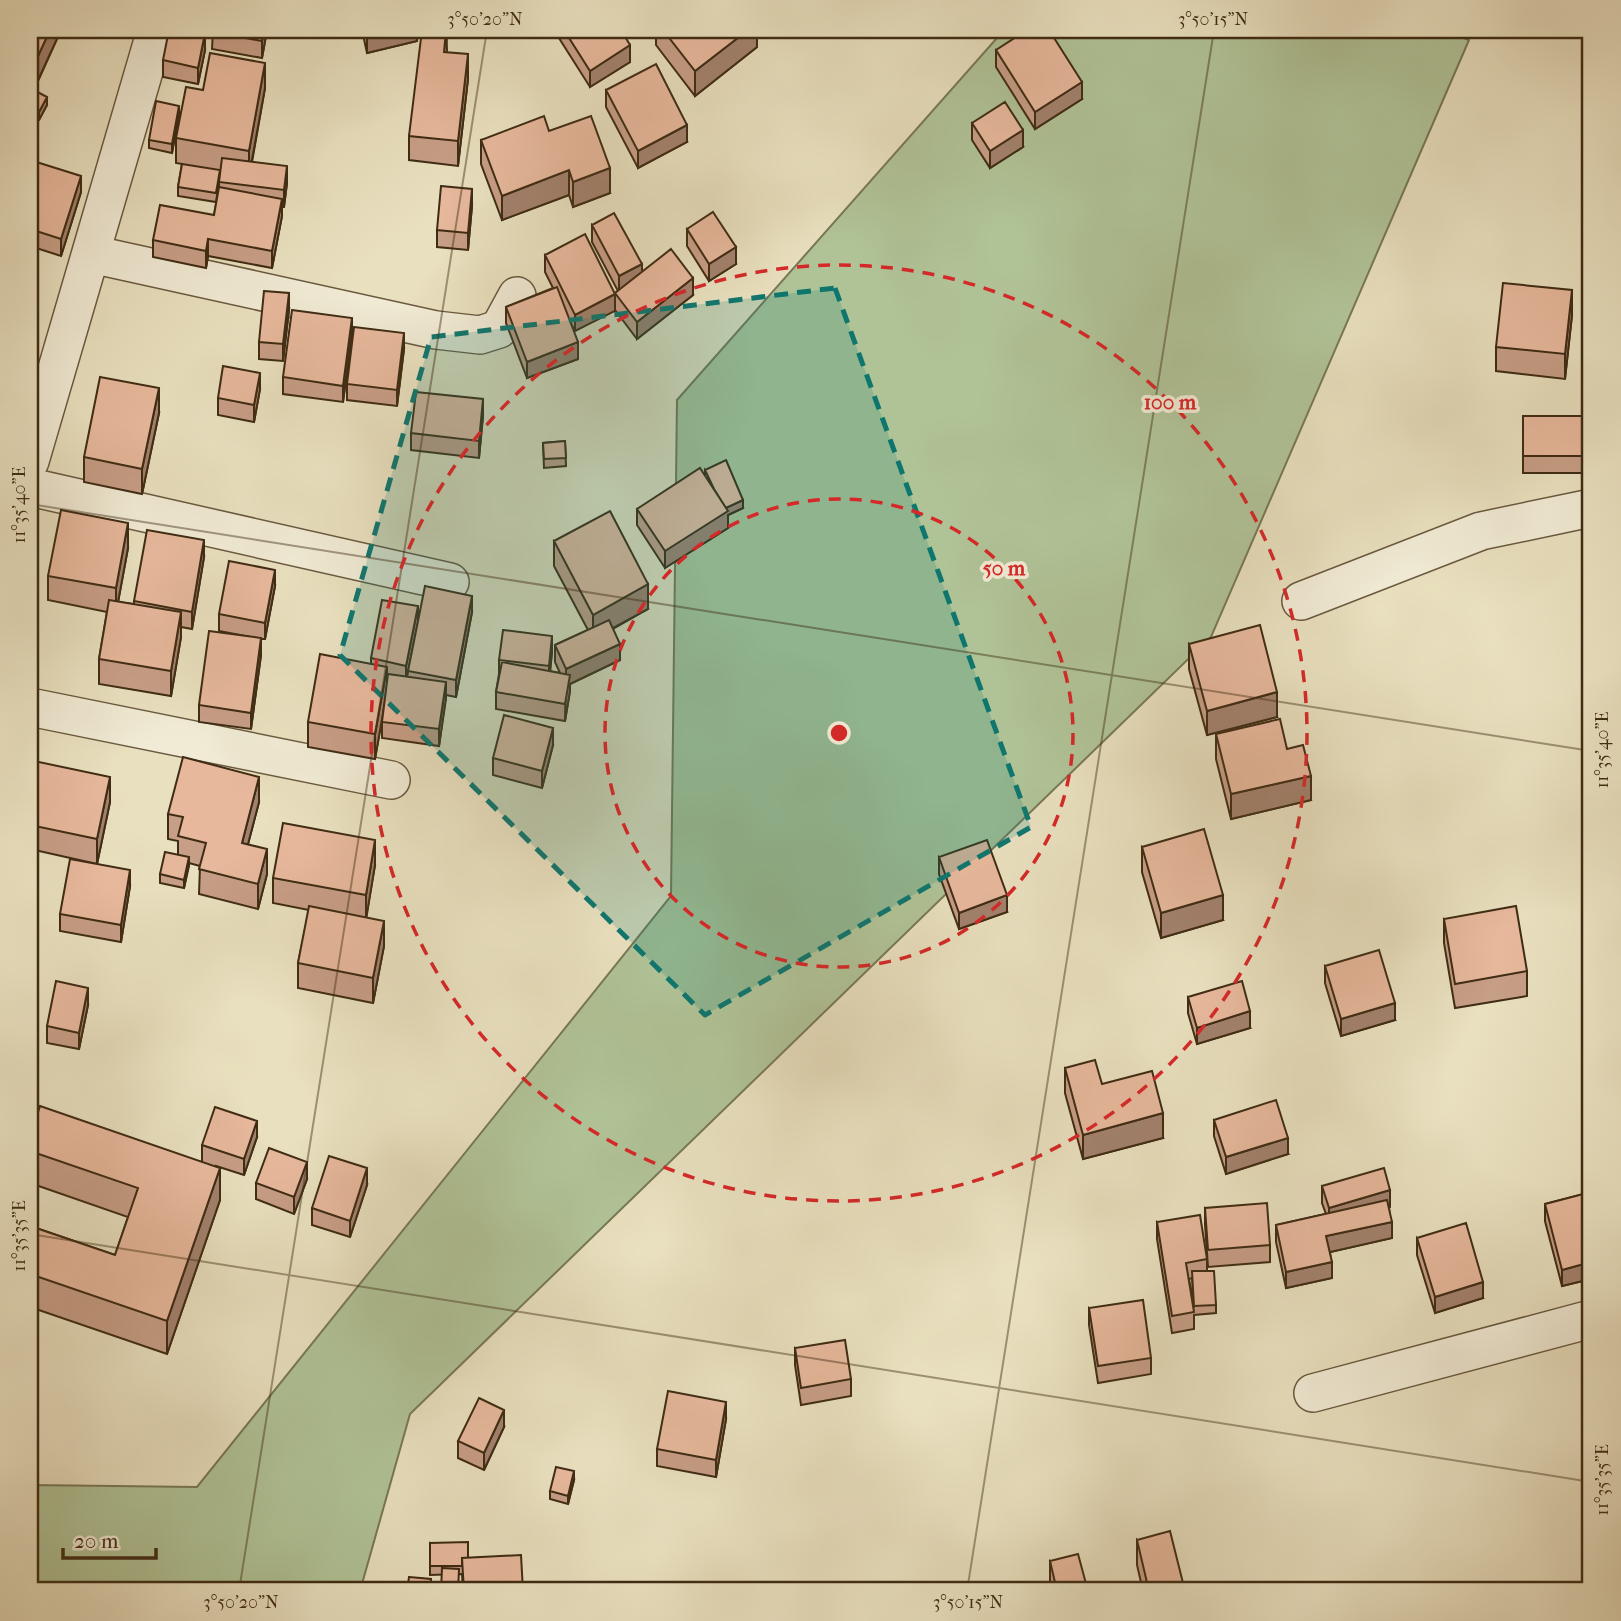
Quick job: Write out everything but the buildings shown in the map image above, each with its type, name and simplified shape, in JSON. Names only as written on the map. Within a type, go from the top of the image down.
[{"type":"street","points":[[30,461],[156,30]]},
{"type":"street","points":[[91,254],[436,330],[480,335],[499,329],[517,296]]},
{"type":"street","points":[[30,487],[450,582]]},
{"type":"street","points":[[1301,601],[1481,531],[1591,508]]},
{"type":"street","points":[[30,707],[391,780]]},
{"type":"street","points":[[1313,1393],[1591,1319]]},
{"type":"highlighted area","points":[[835,288],[1031,827],[705,1015],[340,655],[431,337]]},
{"type":"green space","points":[[1004,30],[1441,30],[1469,40],[1211,637],[410,1414],[360,1591],[30,1591],[30,1485],[197,1487],[671,896],[677,400]]}]
